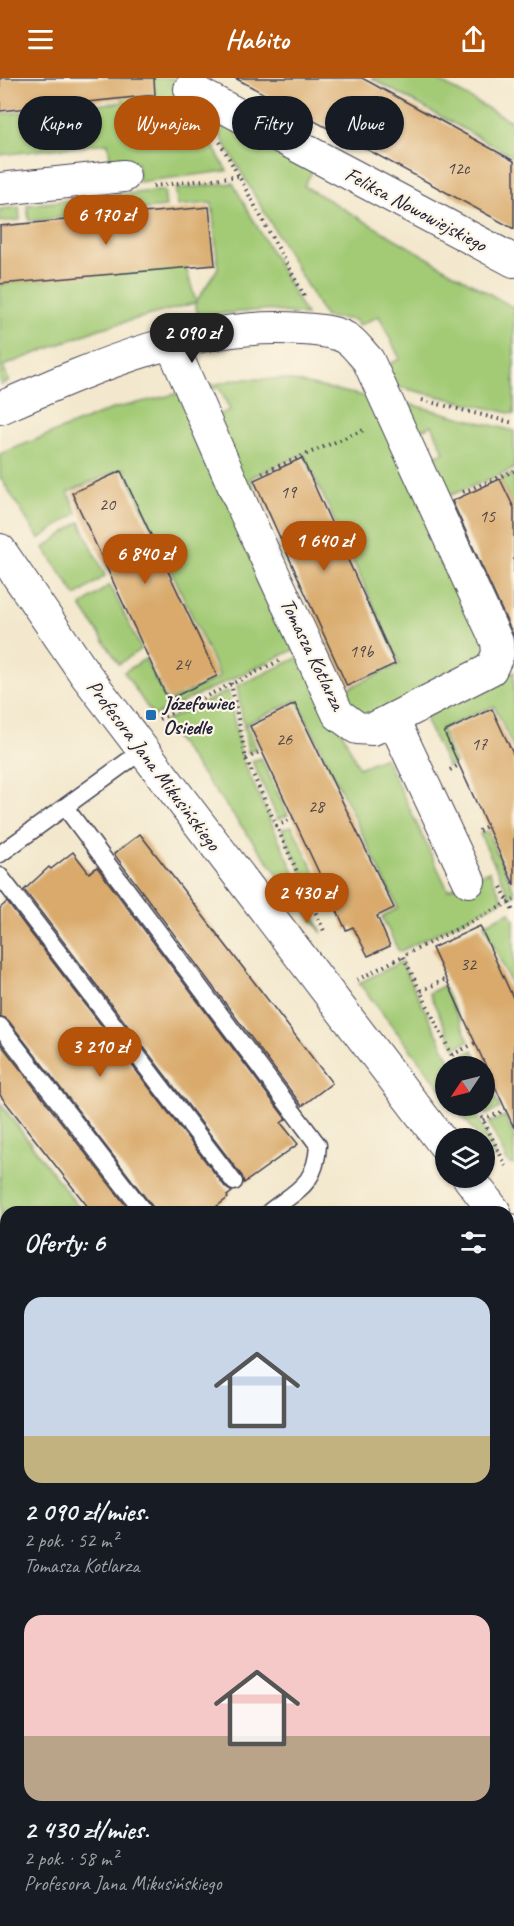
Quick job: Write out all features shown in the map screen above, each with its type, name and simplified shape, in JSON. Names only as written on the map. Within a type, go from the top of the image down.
[{"type":"street","name":"Feliksa Nowowiejskiego","points":[[190,89],[514,261]]},
{"type":"street","points":[[0,189],[124,176]]},
{"type":"street","name":"Tomasza Kotlarza","points":[[0,408],[80,373],[171,343],[225,331],[286,328],[324,331],[349,339],[368,360],[497,642],[498,654],[491,669],[373,729],[357,728],[338,714],[171,343]]},
{"type":"street","name":"Profesora Jana Mikusińskiego","points":[[0,550],[58,636],[143,750],[435,1133]]},
{"type":"street","points":[[393,719],[469,881]]},
{"type":"street","points":[[477,1188],[490,1206]]},
{"type":"lane","points":[[0,854],[143,750]]},
{"type":"lane","points":[[65,807],[318,1146],[317,1161],[312,1177],[304,1186],[276,1206]]},
{"type":"lane","points":[[0,876],[234,1182]]},
{"type":"lane","points":[[0,1026],[139,1206]]},
{"type":"path","points":[[220,142],[324,331]]},
{"type":"path","points":[[199,181],[239,176]]},
{"type":"path","points":[[383,392],[514,423]]},
{"type":"path","points":[[234,485],[335,442]]},
{"type":"path","points":[[434,504],[514,471]]},
{"type":"path","points":[[156,720],[281,660]]},
{"type":"path","points":[[231,683],[246,759],[326,938]]},
{"type":"path","points":[[246,759],[261,752]]},
{"type":"path","points":[[276,826],[292,819]]},
{"type":"path","points":[[307,895],[325,887]]},
{"type":"path","points":[[353,981],[514,900]]},
{"type":"path","points":[[403,956],[452,1055],[475,1043]]},
{"type":"path","points":[[421,991],[446,979]]},
{"type":"path","points":[[483,1120],[506,1110]]},
{"type":"path","points":[[481,1116],[506,1166]]},
{"type":"green space","points":[[121,78],[174,78],[184,96],[122,96]]},
{"type":"green space","points":[[371,78],[434,78],[514,123],[514,157],[404,96]]},
{"type":"green space","points":[[114,103],[114,150],[215,150],[227,171],[139,182],[137,163],[111,165],[108,143],[102,144],[102,104]]},
{"type":"green space","points":[[18,112],[18,150],[45,150],[0,155],[0,114]]},
{"type":"green space","points":[[220,112],[232,118],[232,150],[292,150],[317,163],[304,186],[514,308],[514,414],[386,384],[379,369],[400,359],[379,316],[358,326],[356,320],[325,317],[220,136]]},
{"type":"green space","points":[[233,183],[306,315],[265,310],[215,314],[201,328],[195,303],[99,329],[3,366],[9,381],[0,385],[0,284],[185,265],[196,302],[218,268],[212,203],[177,206],[176,189]]},
{"type":"green space","points":[[164,190],[166,207],[99,213],[98,197]]},
{"type":"green space","points":[[89,198],[91,214],[29,221],[27,205]]},
{"type":"green space","points":[[19,207],[20,220],[0,222],[0,209]]},
{"type":"green space","points":[[237,379],[283,379],[373,398],[492,656],[360,724],[313,648],[325,643],[347,689],[400,664],[304,454],[250,478],[260,502],[248,508],[210,419],[230,410],[219,387],[199,396],[196,389]]},
{"type":"green space","points":[[184,392],[300,647],[153,716],[124,672],[145,659],[167,702],[220,677],[124,468],[68,492],[77,513],[39,539],[0,477],[0,454],[112,409]]},
{"type":"green space","points":[[393,400],[514,431],[514,469],[439,500],[421,462],[444,452],[432,425],[410,435]]},
{"type":"green space","points":[[514,474],[514,508],[500,479]]},
{"type":"green space","points":[[80,522],[105,576],[76,596],[44,548]]},
{"type":"green space","points":[[110,585],[141,649],[119,664],[81,606]]},
{"type":"green space","points":[[306,654],[359,768],[385,757],[448,890],[489,871],[503,900],[399,952],[382,917],[398,908],[297,700],[246,724],[256,749],[248,752],[237,686]]},
{"type":"green space","points":[[514,672],[514,749],[494,706],[441,729],[455,763],[448,767],[426,721],[432,711]]},
{"type":"green space","points":[[228,691],[242,759],[322,933],[163,722]]},
{"type":"green space","points":[[261,758],[288,815],[278,819],[252,761]]},
{"type":"green space","points":[[292,826],[320,883],[309,888],[282,829]]},
{"type":"green space","points":[[487,831],[514,891],[514,895],[510,897],[480,834]]},
{"type":"green space","points":[[510,912],[514,920],[514,991],[484,924]]},
{"type":"green space","points":[[401,962],[448,1056],[435,1056],[435,1081],[359,983]]},
{"type":"green space","points":[[443,986],[469,1041],[455,1048],[429,993]]},
{"type":"green space","points":[[473,1050],[476,1056],[461,1056]]},
{"type":"green space","points":[[495,1097],[500,1108],[495,1110]]},
{"type":"green space","points":[[0,1103],[77,1206],[0,1206]]},
{"type":"green space","points":[[462,1116],[477,1116],[483,1128],[472,1128]]},
{"type":"green space","points":[[505,1116],[514,1136],[514,1165],[508,1163],[495,1136],[495,1128],[491,1128],[489,1123]]},
{"type":"building","points":[[0,78],[154,78],[155,95],[114,96],[114,99],[102,100],[102,96],[18,96],[18,109],[0,111]]},
{"type":"building","points":[[235,78],[362,78],[395,96],[325,96],[325,127],[313,120],[313,96],[268,96]]},
{"type":"building","points":[[404,101],[514,161],[514,229],[368,150],[404,150]]},
{"type":"building","points":[[209,207],[215,265],[0,284],[0,226]]},
{"type":"building","points":[[302,458],[395,664],[347,686],[254,480]]},
{"type":"building","points":[[121,471],[217,676],[168,700],[72,493]]},
{"type":"building","points":[[500,479],[514,508],[514,637],[452,501]]},
{"type":"building","points":[[295,704],[394,908],[377,916],[390,946],[368,956],[353,927],[346,930],[250,726]]},
{"type":"building","points":[[492,709],[514,756],[514,885],[444,732]]},
{"type":"building","points":[[140,834],[332,1083],[302,1106],[114,854]]},
{"type":"building","points":[[73,852],[89,873],[97,867],[286,1119],[281,1123],[298,1144],[244,1183],[242,1176],[24,890],[49,867],[51,869]]},
{"type":"building","points":[[7,902],[226,1188],[232,1192],[227,1196],[228,1198],[217,1206],[152,1206],[8,1020],[0,1016],[0,908]]},
{"type":"building","points":[[480,926],[514,1000],[514,1128],[495,1086],[495,1056],[481,1056],[432,948]]},
{"type":"building","points":[[0,1043],[126,1206],[87,1206],[0,1095]]},
{"type":"place","name":"Józefowiec Osiedle","points":[[151,715]]}]
